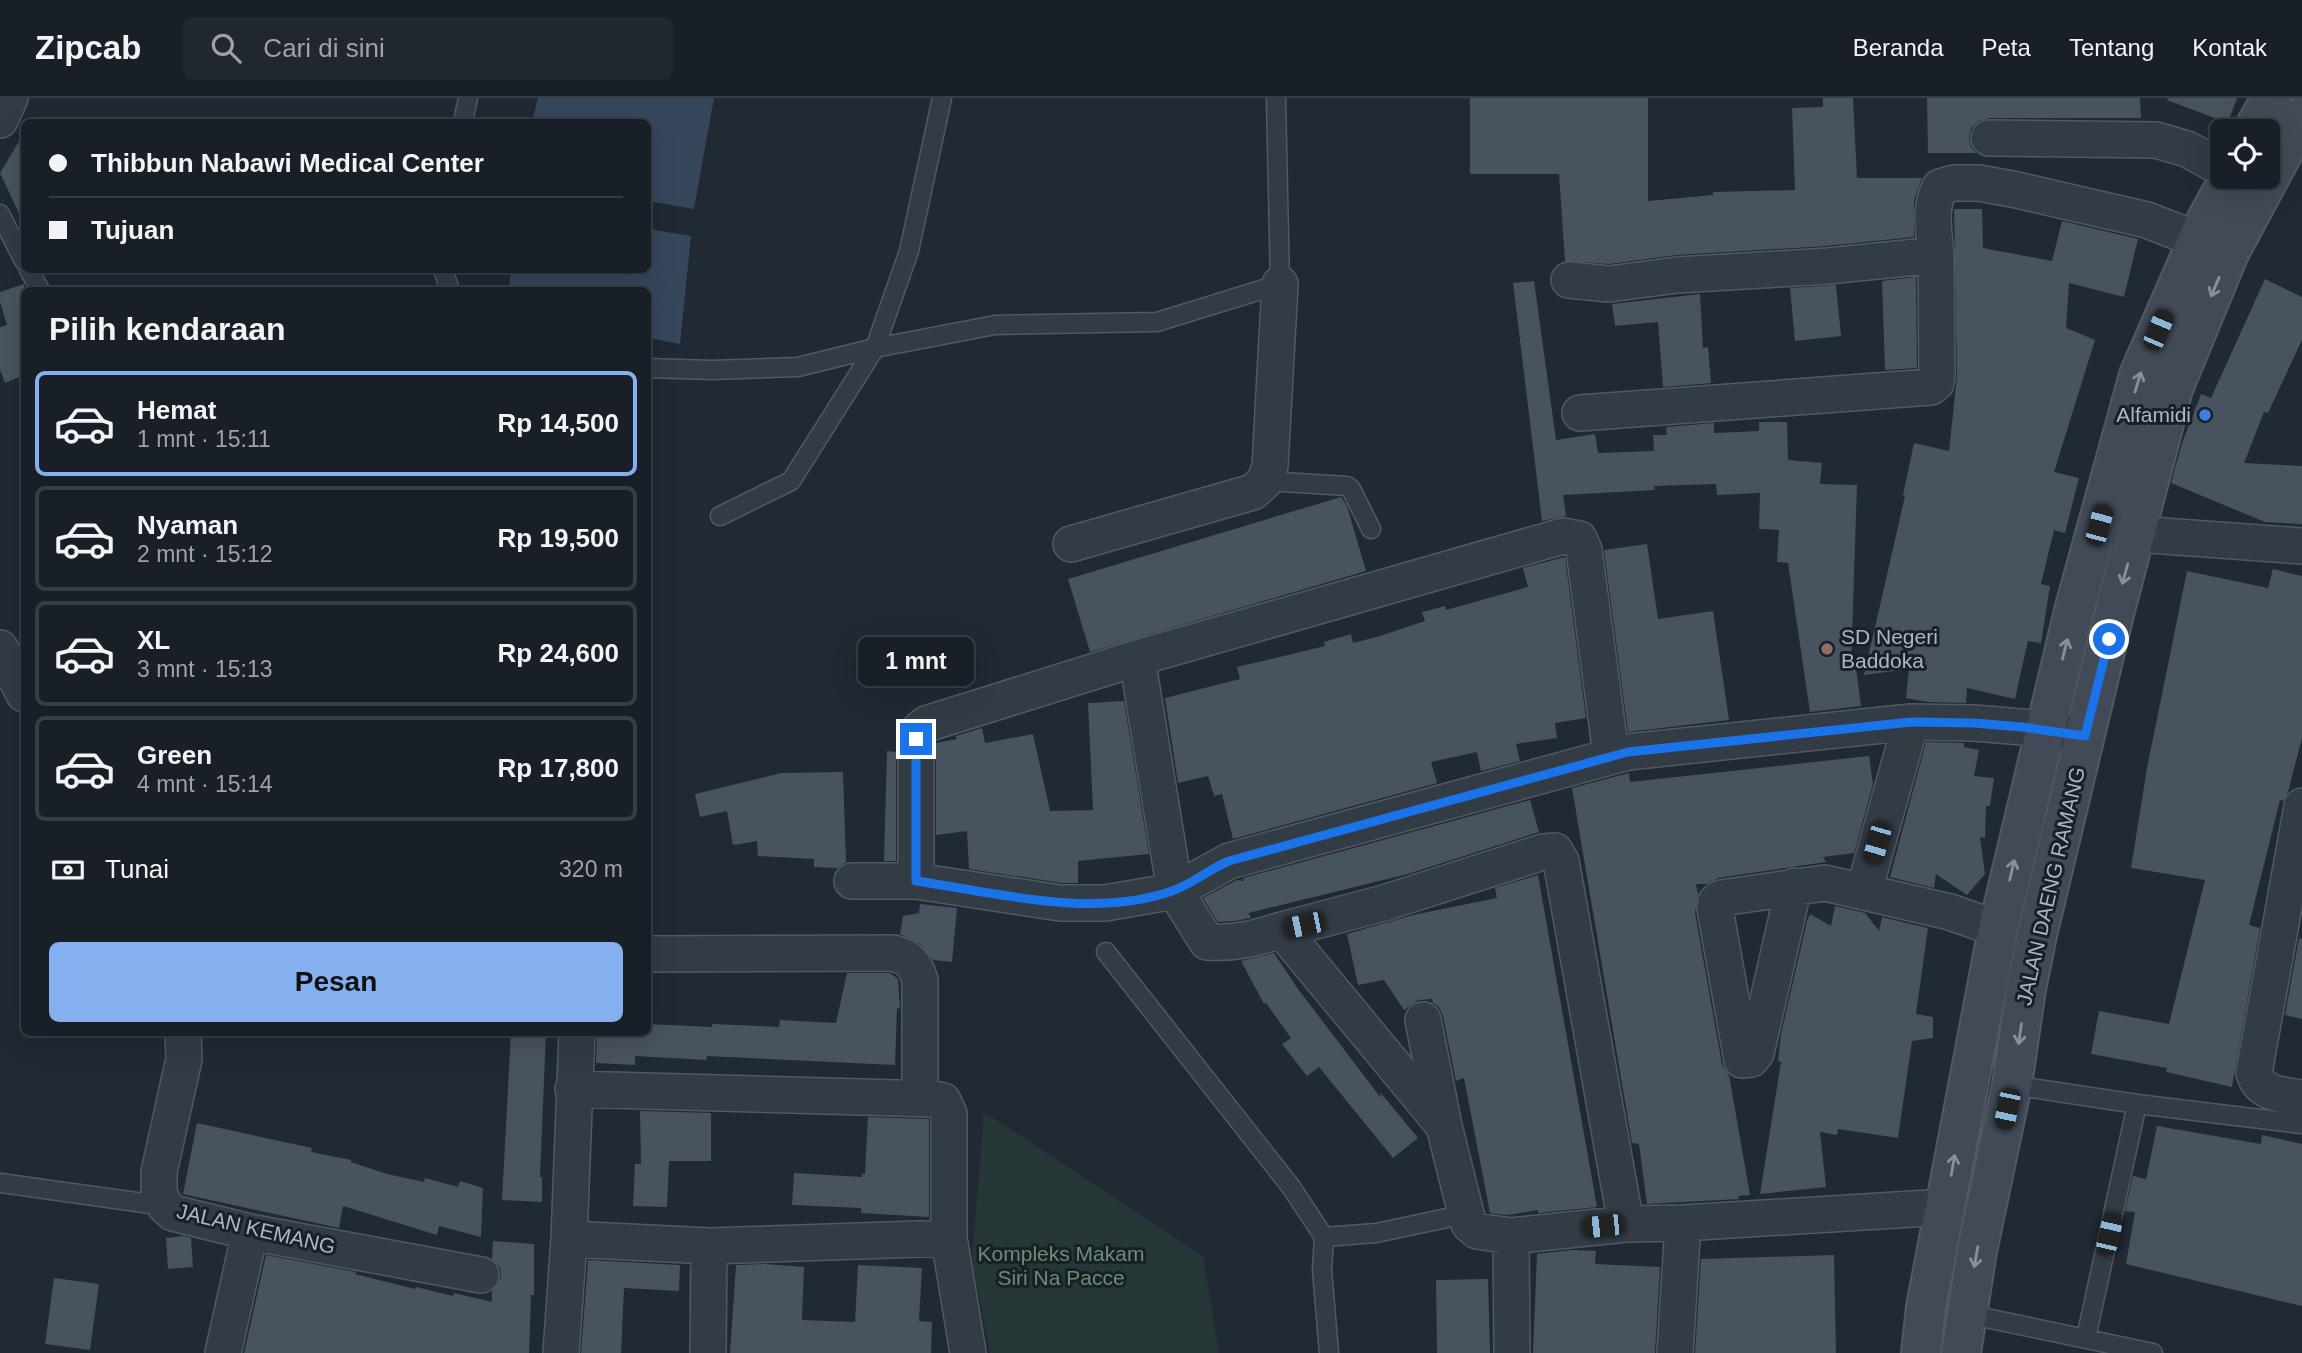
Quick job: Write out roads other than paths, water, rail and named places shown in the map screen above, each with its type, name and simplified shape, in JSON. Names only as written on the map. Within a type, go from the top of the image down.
[{"type":"main road","points":[[2260,119],[2271,98]]},
{"type":"main road","name":"JALAN DAENG RAMANG","points":[[1921,1353],[1926,1307],[1998,929],[2046,729],[2139,375],[2213,246],[2302,117]]},
{"type":"main road","name":"JALAN DAENG RAMANG","points":[[1961,1353],[1977,1251],[2012,1086],[2037,935],[2136,534],[2227,189]]},
{"type":"street","points":[[1989,138],[2156,140],[2187,149],[2210,161]]},
{"type":"street","points":[[1580,413],[1931,387],[1936,383],[1937,376],[1933,208],[1935,195],[1940,187],[1954,183],[1979,183],[2108,210],[2147,220],[2213,246]]},
{"type":"street","points":[[1569,280],[1609,284],[1677,275],[1828,266],[1936,255]]},
{"type":"street","points":[[1071,544],[1253,492],[1265,481],[1269,466],[1280,284]]},
{"type":"street","points":[[2099,525],[2136,534],[2302,546]]},
{"type":"street","points":[[916,881],[916,739],[920,729],[926,724],[1137,658],[1563,536],[1579,539],[1584,550],[1611,755]]},
{"type":"street","points":[[0,648],[21,688]]},
{"type":"street","points":[[1137,658],[1175,891],[1207,942],[1228,944],[1248,941],[1384,904],[1543,852],[1555,851],[1561,861],[1626,1224]]},
{"type":"street","points":[[1864,891],[1911,722]]},
{"type":"street","points":[[852,881],[916,881],[1060,903],[1105,904],[1175,891],[1229,861],[1611,755],[1911,722],[1974,723],[2046,729],[2085,736]]},
{"type":"street","points":[[2302,806],[2254,1073],[2262,1088],[2302,1098]]},
{"type":"street","points":[[1794,886],[1825,883],[1864,891],[1951,912],[1998,929]]},
{"type":"street","points":[[1282,930],[1444,1126]]},
{"type":"street","points":[[651,954],[893,953],[904,956],[916,968],[920,980],[920,1098]]},
{"type":"street","points":[[1423,1020],[1444,1126],[1466,1214],[1469,1224],[1477,1231],[1511,1236],[1626,1224],[1945,1207]]},
{"type":"street","name":"JALAN KEMANG","points":[[183,1036],[184,1059],[159,1172],[159,1193],[165,1206],[173,1213],[250,1232],[481,1275]]},
{"type":"street","points":[[561,1353],[569,1239],[577,1036]]},
{"type":"street","points":[[1969,1077],[2012,1086]]},
{"type":"street","points":[[573,1089],[920,1098],[943,1101],[948,1108],[949,1238],[968,1353]]},
{"type":"street","points":[[1675,1353],[1683,1223]]},
{"type":"street","points":[[223,1353],[250,1232]]},
{"type":"street","points":[[1511,1236],[1512,1353]]},
{"type":"street","points":[[569,1239],[709,1246],[949,1238]]},
{"type":"street","points":[[708,1353],[709,1246]]},
{"type":"street","points":[[1926,1307],[1967,1314]]},
{"type":"lane","points":[[464,119],[468,98]]},
{"type":"lane","points":[[720,516],[791,481],[875,348],[909,250],[942,98]]},
{"type":"lane","points":[[651,368],[712,370],[798,367],[875,348],[995,325],[1157,322],[1280,284],[1276,98]]},
{"type":"lane","points":[[0,214],[21,255]]},
{"type":"lane","points":[[1265,481],[1347,485],[1371,529]]},
{"type":"lane","points":[[1106,952],[1291,1187],[1324,1237],[1322,1270],[1329,1353]]},
{"type":"lane","points":[[2012,1086],[2302,1124]]},
{"type":"lane","points":[[2086,1338],[2137,1104]]},
{"type":"lane","points":[[0,1183],[165,1206]]},
{"type":"lane","points":[[1324,1237],[1376,1233],[1466,1214]]},
{"type":"lane","points":[[1967,1314],[2153,1353]]},
{"type":"water","points":[[538,98],[714,98],[694,209],[651,202],[651,119],[533,119]]},
{"type":"water","points":[[651,229],[691,236],[680,344],[651,339],[651,287],[509,287],[511,273],[651,273]]},
{"type":"place","name":"Alfamidi","points":[[2205,415]]},
{"type":"place","name":"SD Negeri Baddoka","points":[[1827,649]]},
{"type":"park label","name":"Kompleks Makam Siri Na Pacce","points":[[1061,1266]]}]
